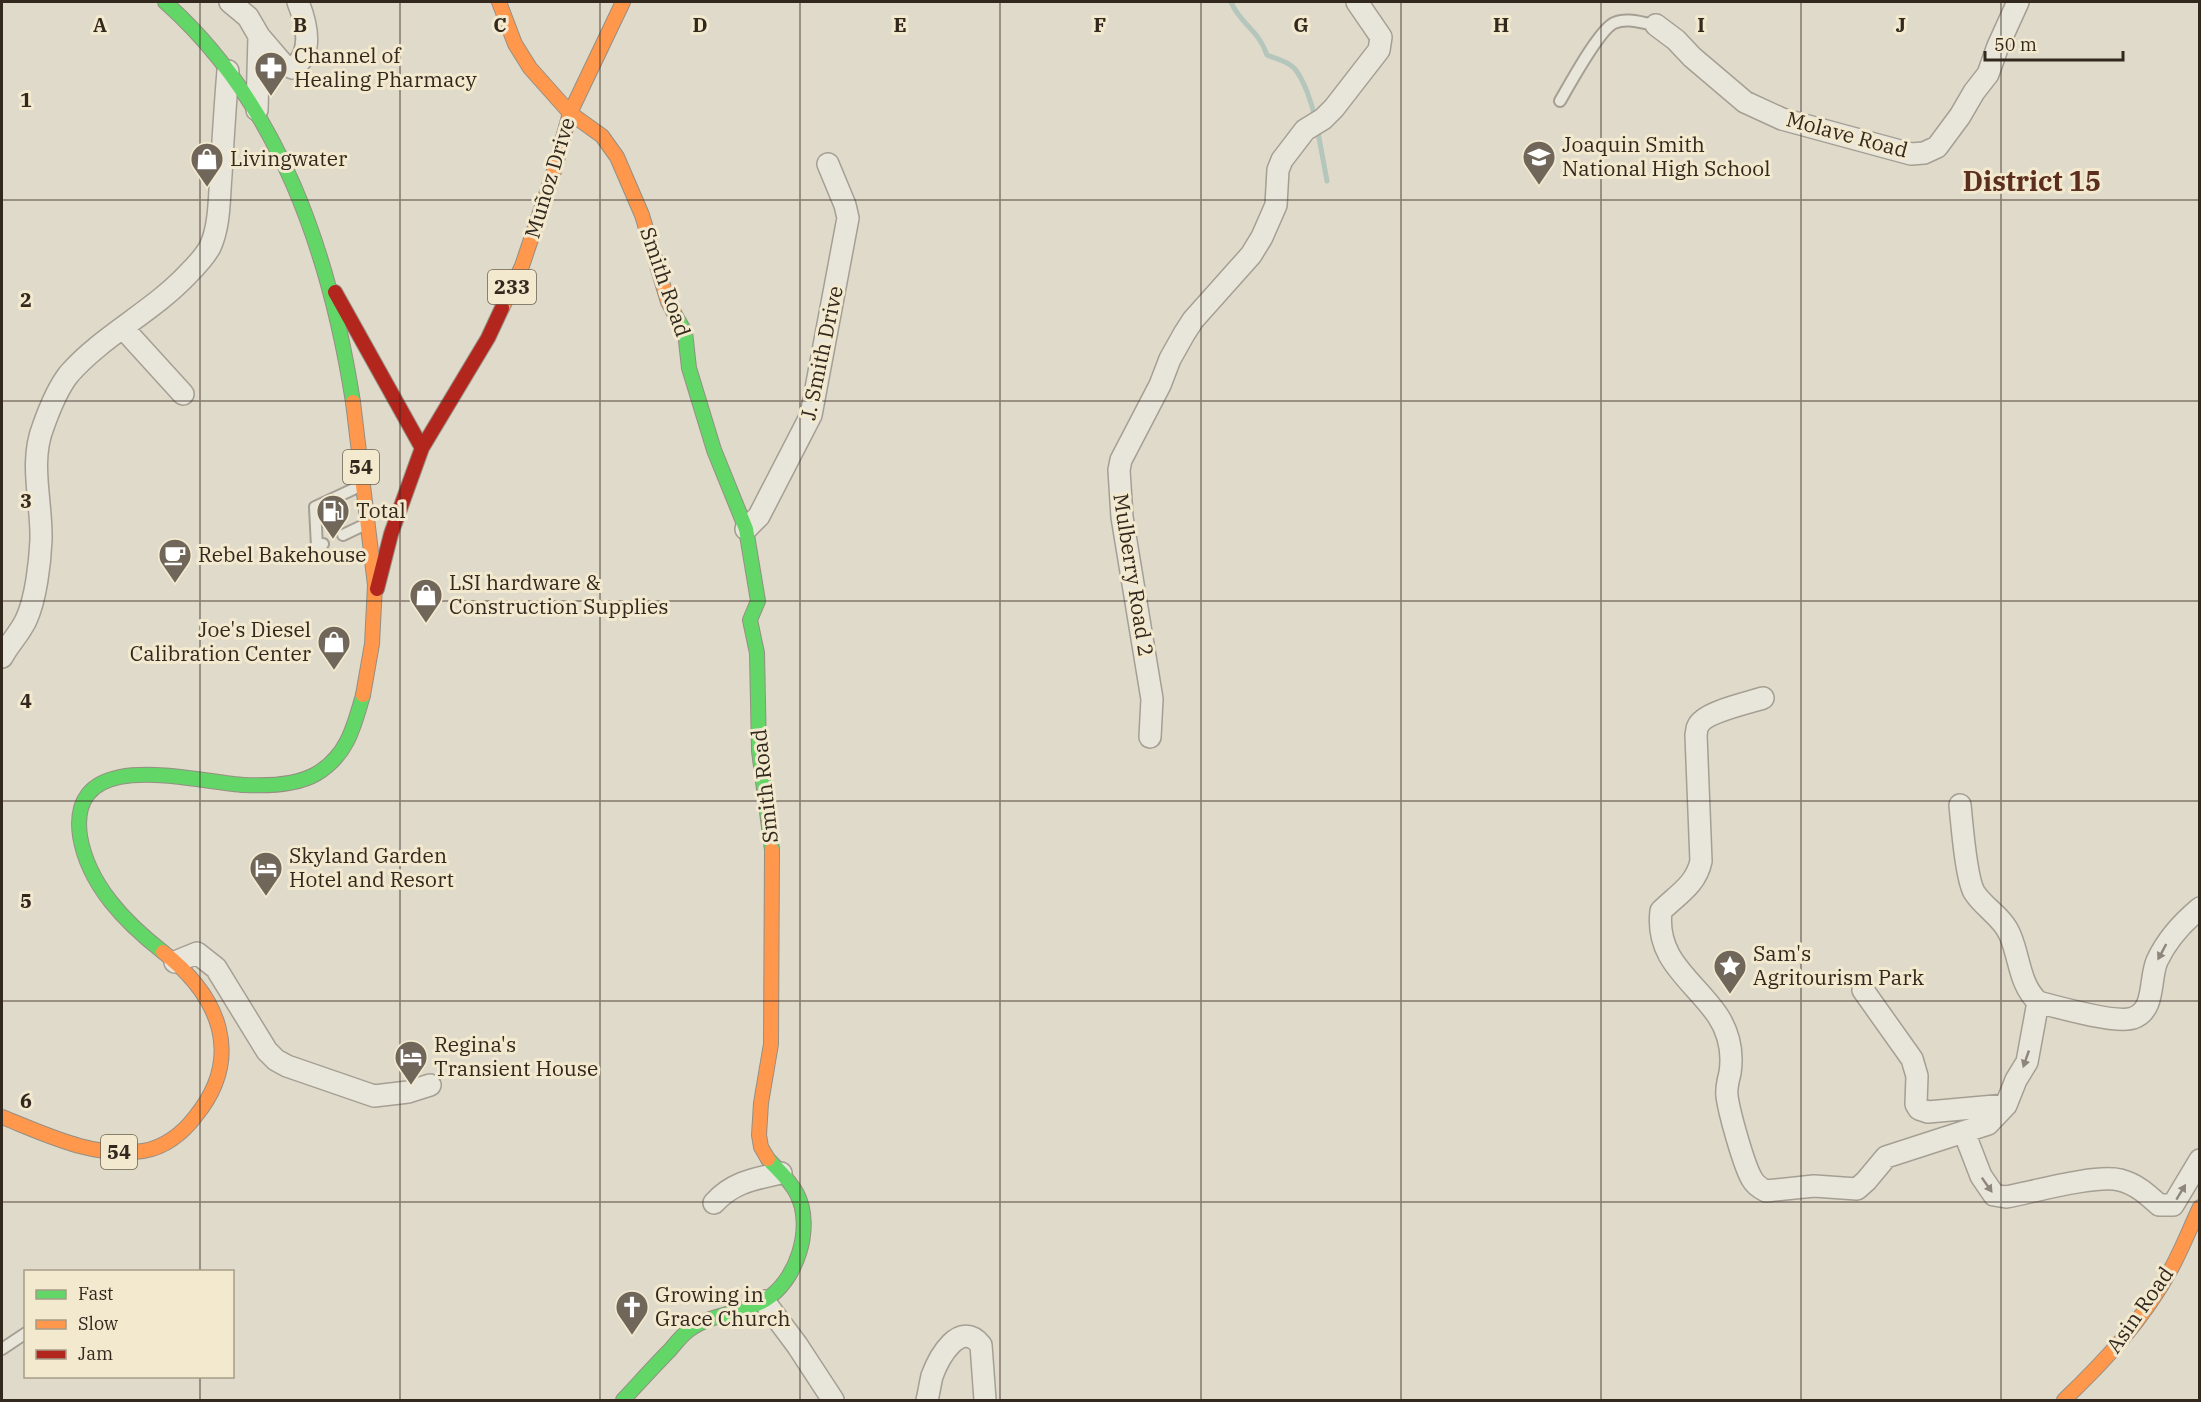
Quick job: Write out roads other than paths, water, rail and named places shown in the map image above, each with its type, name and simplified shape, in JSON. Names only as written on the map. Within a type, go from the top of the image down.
[{"type":"main road","name":"54","points":[[2,1118],[83,1148],[113,1152],[140,1152],[161,1145],[177,1136],[189,1125],[212,1094],[221,1070],[224,1049],[219,1024],[194,980],[134,928],[95,879],[83,848],[79,824],[84,797],[101,783],[118,775],[140,772],[202,782],[260,786],[288,785],[304,780],[325,768],[343,751],[360,708],[371,664],[375,595],[356,415],[325,273],[277,148],[257,114],[228,71],[185,18],[165,2]]},
{"type":"main road","name":"Smith Road","points":[[499,2],[514,44],[530,68],[570,113],[602,136],[617,157],[631,186],[642,214],[668,302],[685,332],[689,368],[714,450],[746,529],[758,601],[750,620],[757,654],[759,751],[773,865],[771,1044],[761,1103],[759,1135],[765,1156],[798,1196],[802,1208],[802,1242],[793,1267],[782,1286],[764,1301],[712,1317],[688,1330],[623,1401]]},
{"type":"main road","name":"Muñoz Drive","points":[[375,595],[391,534],[422,448],[488,338],[522,266],[554,171],[570,113],[623,2]]},
{"type":"main road","points":[[325,273],[422,448]]},
{"type":"main road","name":"Asin Road","points":[[2064,1401],[2114,1351],[2154,1297],[2171,1269],[2199,1207]]},
{"type":"street","points":[[230,2],[249,17],[259,36],[283,64],[293,68],[302,59],[308,39],[307,27],[298,2]]},
{"type":"street","name":"Mulberry Road 2","points":[[1150,737],[1152,699],[1122,517],[1119,470],[1121,460],[1184,334],[1251,255],[1262,237],[1276,205],[1278,170],[1282,160],[1379,50],[1382,37],[1357,2]]},
{"type":"street","name":"Molave Road","points":[[1656,25],[1746,102],[1782,119],[1911,154],[1924,153],[1937,147],[1948,134],[1988,74],[2018,2]]},
{"type":"street","points":[[257,114],[259,36]]},
{"type":"street","points":[[2,657],[26,621],[33,604],[41,541],[36,452],[55,397],[68,375],[88,355],[178,285],[199,263],[210,247],[216,225],[219,197],[228,71]]},
{"type":"street","name":"J. Smith Drive","points":[[746,529],[759,516],[811,416],[848,219],[845,205],[828,164]]},
{"type":"street","points":[[123,328],[183,394]]},
{"type":"street","points":[[1763,698],[1719,712],[1698,724],[1696,735],[1701,861],[1699,872],[1692,883],[1661,911],[1659,924],[1673,964],[1717,1015],[1727,1031],[1731,1056],[1727,1098],[1745,1164],[1752,1180],[1766,1191],[1814,1186],[1857,1189],[1886,1157],[1988,1124],[2006,1105],[2016,1080],[2027,1062],[2038,1002]]},
{"type":"street","points":[[1960,805],[1973,891],[2009,931],[2023,981],[2030,994],[2038,1002],[2106,1017],[2133,1018],[2144,1011],[2149,999],[2155,964],[2168,940],[2199,908]]},
{"type":"street","points":[[175,962],[197,953],[216,968],[267,1051],[286,1066],[374,1096],[408,1092],[430,1085]]},
{"type":"street","points":[[1863,990],[1912,1059],[1917,1076],[1916,1104],[1919,1109],[1928,1112],[2006,1105]]},
{"type":"street","points":[[1964,1132],[1981,1176],[1994,1195],[2006,1197],[2098,1179],[2119,1180],[2141,1189],[2159,1205],[2173,1205],[2199,1160]]},
{"type":"street","points":[[714,1203],[726,1190],[751,1180],[781,1173]]},
{"type":"street","points":[[764,1301],[797,1345],[833,1401]]},
{"type":"street","points":[[927,1401],[932,1377],[947,1346],[962,1336],[969,1335],[976,1338],[981,1345],[985,1401]]},
{"type":"lane","points":[[1560,101],[1608,27],[1622,21],[1656,25]]},
{"type":"lane","points":[[322,544],[317,547],[315,507],[363,485]]},
{"type":"lane","points":[[343,535],[367,524]]},
{"type":"lane","points":[[2,1349],[24,1334]]},
{"type":"waterway","points":[[1231,2],[1239,16],[1264,46],[1267,55],[1288,64],[1298,73],[1315,118]]},
{"type":"waterway","points":[[1317,127],[1327,181]]},
{"type":"place","name":"Channel of Healing Pharmacy","points":[[271,97]]},
{"type":"place","name":"Joaquin Smith National High School","points":[[1539,186]]},
{"type":"place","name":"Livingwater","points":[[207,188]]},
{"type":"place","name":"Total","points":[[333,540]]},
{"type":"place","name":"Rebel Bakehouse","points":[[175,584]]},
{"type":"place","name":"LSI hardware & Construction Supplies","points":[[426,624]]},
{"type":"place","name":"Joe's Diesel Calibration Center","points":[[334,671]]},
{"type":"place","name":"Skyland Garden Hotel and Resort","points":[[266,897]]},
{"type":"place","name":"Sam's Agritourism Park","points":[[1730,995]]},
{"type":"place","name":"Regina's Transient House","points":[[411,1086]]},
{"type":"place","name":"Growing in Grace Church","points":[[632,1336]]},
{"type":"district","name":"District 15","points":[[2032,182]]}]
